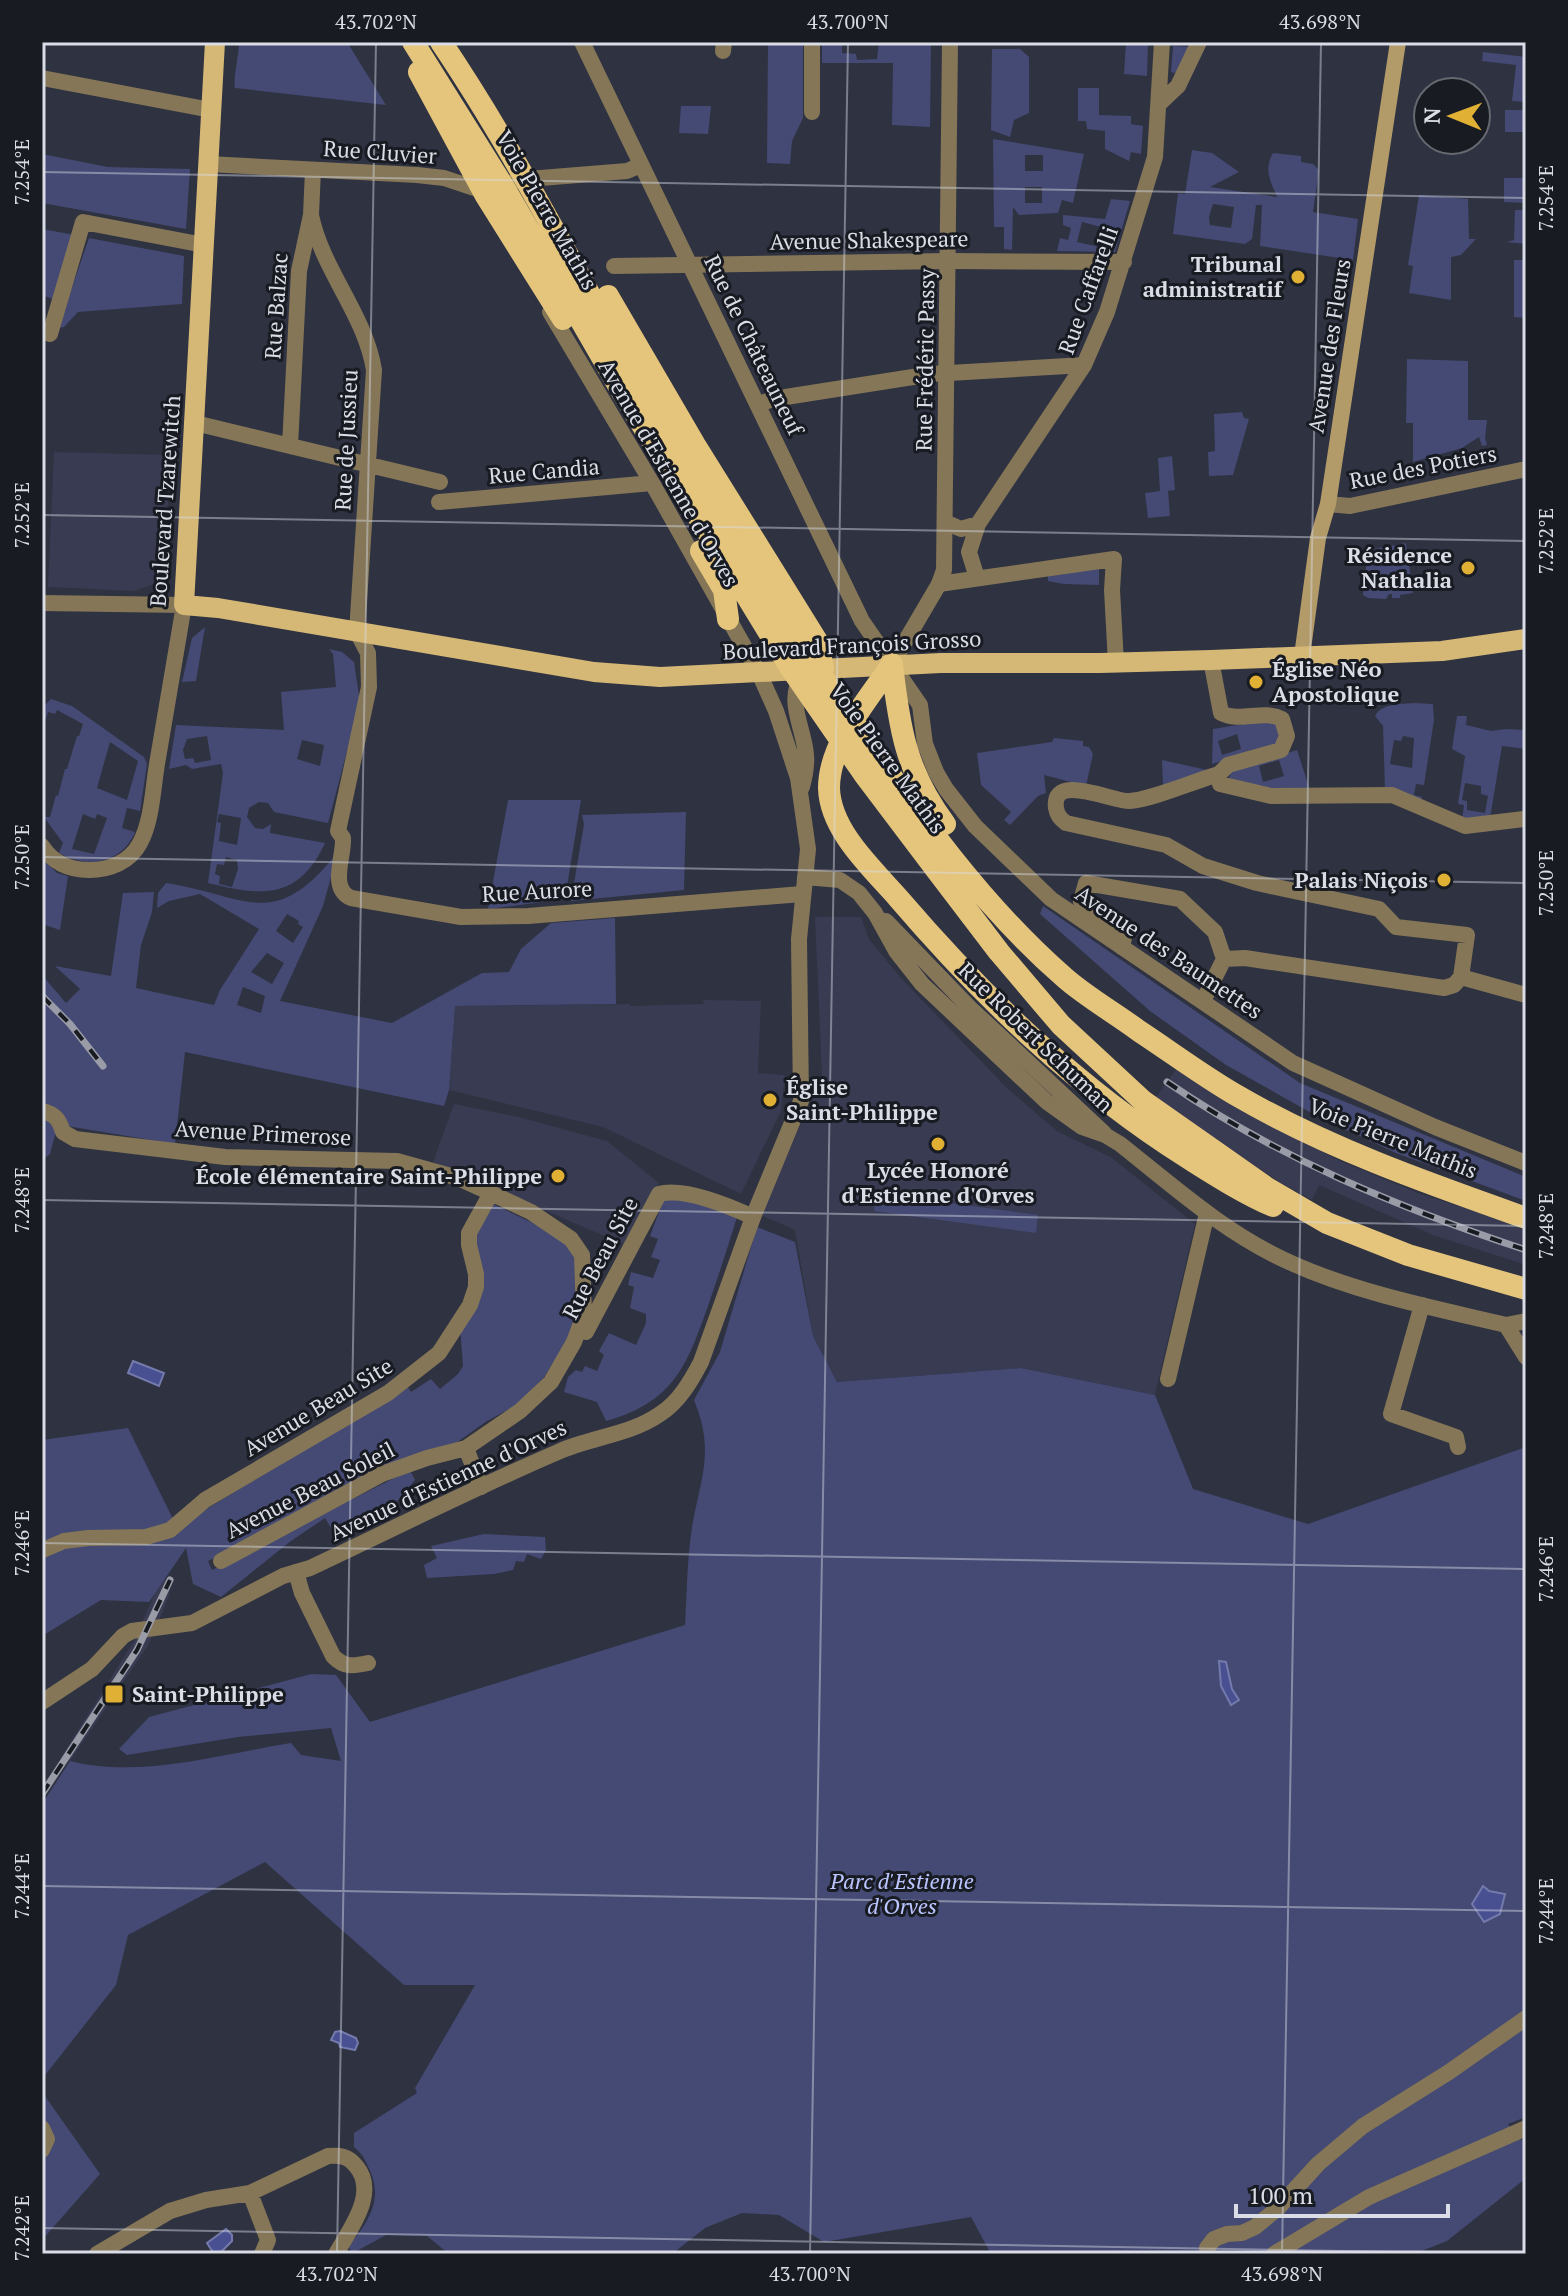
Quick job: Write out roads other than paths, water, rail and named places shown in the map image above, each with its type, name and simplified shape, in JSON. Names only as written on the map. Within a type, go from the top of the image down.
[{"type":"highway","points":[[405,42],[423,82],[486,196],[724,590],[728,619]]},
{"type":"highway","name":"Voie Pierre Mathis","points":[[413,42],[497,176],[621,390],[790,667],[864,774],[999,952],[1061,1025],[1143,1101],[1267,1188],[1327,1223],[1408,1255],[1526,1289]]},
{"type":"highway","name":"Voie Pierre Mathis","points":[[441,42],[528,181],[644,391],[804,651],[949,854],[1018,934],[1067,980],[1234,1094],[1314,1136],[1526,1218]]},
{"type":"highway","points":[[528,181],[607,294],[720,486],[817,641],[814,668],[845,703],[845,736]]},
{"type":"highway","points":[[892,664],[845,736],[831,775],[829,788],[834,812],[849,839],[961,970],[1050,1055],[1158,1139],[1229,1184],[1270,1204],[1327,1223]]},
{"type":"highway","points":[[892,664],[904,746],[914,774],[935,811],[979,868],[1030,925],[1154,1040]]},
{"type":"main road","name":"Boulevard Tzarewitch","points":[[184,605],[215,42]]},
{"type":"main road","name":"Avenue des Fleurs","points":[[1302,656],[1318,538],[1328,504],[1398,42]]},
{"type":"main road","name":"Boulevard François Grosso","points":[[184,605],[218,608],[617,675],[660,677],[892,664],[1116,663],[1442,651],[1526,639]]},
{"type":"street","name":"Rue de Châteauneuf","points":[[582,42],[862,621],[892,664]]},
{"type":"street","points":[[812,42],[812,112]]},
{"type":"street","name":"Rue Frédéric Passy","points":[[892,664],[939,584],[944,570],[950,42]]},
{"type":"street","name":"Rue Caffarelli","points":[[977,578],[969,552],[978,524],[1084,365],[1124,262],[1155,157],[1162,42]]},
{"type":"street","points":[[1159,104],[1178,86],[1199,42]]},
{"type":"street","points":[[42,78],[211,110]]},
{"type":"street","name":"Rue Cluvier","points":[[208,164],[417,175],[456,181],[474,188],[552,175],[627,171],[641,165]]},
{"type":"street","name":"Rue Balzac","points":[[290,446],[299,271],[311,215],[313,170]]},
{"type":"street","name":"Avenue d'Estienne d'Orves","points":[[42,1702],[79,1680],[123,1636],[132,1631],[184,1626],[579,1443],[643,1424],[661,1414],[677,1399],[701,1362],[753,1217],[801,1101],[799,953],[808,849],[801,792],[776,711],[759,673],[652,483],[562,330],[482,210],[474,188]]},
{"type":"street","name":"Rue de Jussieu","points":[[311,215],[322,252],[367,339],[374,370],[357,632]]},
{"type":"street","points":[[46,332],[83,222],[204,245]]},
{"type":"street","name":"Avenue Shakespeare","points":[[614,266],[1124,262]]},
{"type":"street","points":[[759,404],[773,399],[946,372],[1084,365]]},
{"type":"street","points":[[195,423],[440,482]]},
{"type":"street","name":"Rue des Potiers","points":[[1328,504],[1350,506],[1526,469]]},
{"type":"street","name":"Rue Candia","points":[[439,502],[652,483]]},
{"type":"street","points":[[945,522],[961,529],[978,524]]},
{"type":"street","points":[[939,584],[1114,559],[1112,590],[1116,663]]},
{"type":"street","points":[[42,603],[184,605]]},
{"type":"street","name":"Boulevard Tzarewitch","points":[[42,846],[58,863],[92,870],[118,865],[140,843],[184,605]]},
{"type":"street","name":"Rue Aurore","points":[[357,632],[368,653],[369,687],[338,831],[343,838],[338,886],[342,894],[461,917],[528,916],[804,885]]},
{"type":"street","points":[[1211,660],[1221,713],[1233,717],[1272,713],[1282,719],[1287,736],[1281,750],[1228,765],[1219,774],[1131,801],[1072,789],[1060,795],[1056,802],[1056,812],[1066,823],[1166,845],[1203,866],[1257,883],[1379,909],[1396,927],[1467,935],[1461,977],[1454,985],[1444,988],[1245,958],[1224,959]]},
{"type":"street","name":"Avenue des Baumettes","points":[[892,664],[920,705],[930,760],[959,807],[1051,899],[1293,1063],[1526,1163]]},
{"type":"street","name":"Avenue d'Estienne d'Orves","points":[[801,792],[807,757],[794,698],[797,683],[814,668]]},
{"type":"street","points":[[1219,774],[1220,784],[1271,796],[1392,795],[1465,826],[1524,819]]},
{"type":"street","name":"Rue Robert Schuman","points":[[804,885],[840,880],[859,893],[875,913],[896,951],[933,994],[1047,1102],[1082,1127],[1105,1135],[1207,1213],[1287,1261],[1324,1276],[1422,1305],[1506,1325]]},
{"type":"street","points":[[1122,947],[1125,933],[1081,901],[1086,883],[1180,899],[1215,932],[1224,959],[1203,1001]]},
{"type":"street","points":[[1461,977],[1526,995]]},
{"type":"street","name":"Avenue Primerose","points":[[42,1111],[60,1120],[63,1132],[75,1139],[225,1157],[397,1161],[458,1178],[491,1193]]},
{"type":"street","name":"Rue Beau Site","points":[[551,1382],[567,1368],[659,1194],[670,1191],[688,1195],[753,1217]]},
{"type":"street","points":[[481,1487],[466,1448],[520,1411],[551,1382],[574,1342],[584,1315],[582,1255],[571,1239],[531,1212],[491,1193]]},
{"type":"street","name":"Avenue Beau Site","points":[[43,1550],[64,1541],[146,1537],[170,1530],[205,1500],[388,1393],[439,1353],[470,1305],[476,1287],[469,1233],[491,1193]]},
{"type":"street","points":[[1168,1379],[1207,1213]]},
{"type":"street","points":[[1422,1305],[1391,1414],[1456,1437],[1458,1447]]},
{"type":"street","points":[[1526,1321],[1506,1325],[1526,1357]]},
{"type":"street","name":"Avenue Beau Soleil","points":[[221,1561],[382,1474],[466,1448]]},
{"type":"street","points":[[296,1572],[302,1593],[333,1656],[347,1666],[368,1663]]},
{"type":"street","points":[[1208,2254],[1207,2248],[1214,2239],[1255,2227],[1277,2209],[1318,2164],[1363,2126],[1526,2018]]},
{"type":"street","points":[[42,2128],[47,2139],[42,2150]]},
{"type":"street","points":[[1274,2254],[1369,2197],[1526,2128]]},
{"type":"street","points":[[97,2254],[170,2211],[206,2200],[250,2193],[328,2156],[348,2158],[361,2172],[365,2192],[358,2215],[336,2254]]},
{"type":"street","points":[[250,2193],[268,2240],[262,2254]]},
{"type":"railway","points":[[42,996],[70,1024],[103,1066]]},
{"type":"railway","points":[[1167,1082],[1252,1134],[1340,1179],[1432,1217],[1526,1250]]},
{"type":"railway","points":[[42,1794],[137,1650],[170,1580]]},
{"type":"place","name":"Tribunal administratif","points":[[1298,277]]},
{"type":"place","name":"Résidence Nathalia","points":[[1468,568]]},
{"type":"place","name":"Église Néo Apostolique","points":[[1256,682]]},
{"type":"place","name":"Palais Niçois","points":[[1444,880]]},
{"type":"place","name":"Église Saint-Philippe","points":[[770,1100]]},
{"type":"place","name":"Lycée Honoré d'Estienne d'Orves","points":[[938,1144]]},
{"type":"place","name":"École élémentaire Saint-Philippe","points":[[558,1176]]},
{"type":"place","name":"Saint-Philippe","points":[[114,1694]]},
{"type":"park label","name":"Parc d'Estienne d'Orves","points":[[902,1894]]}]
